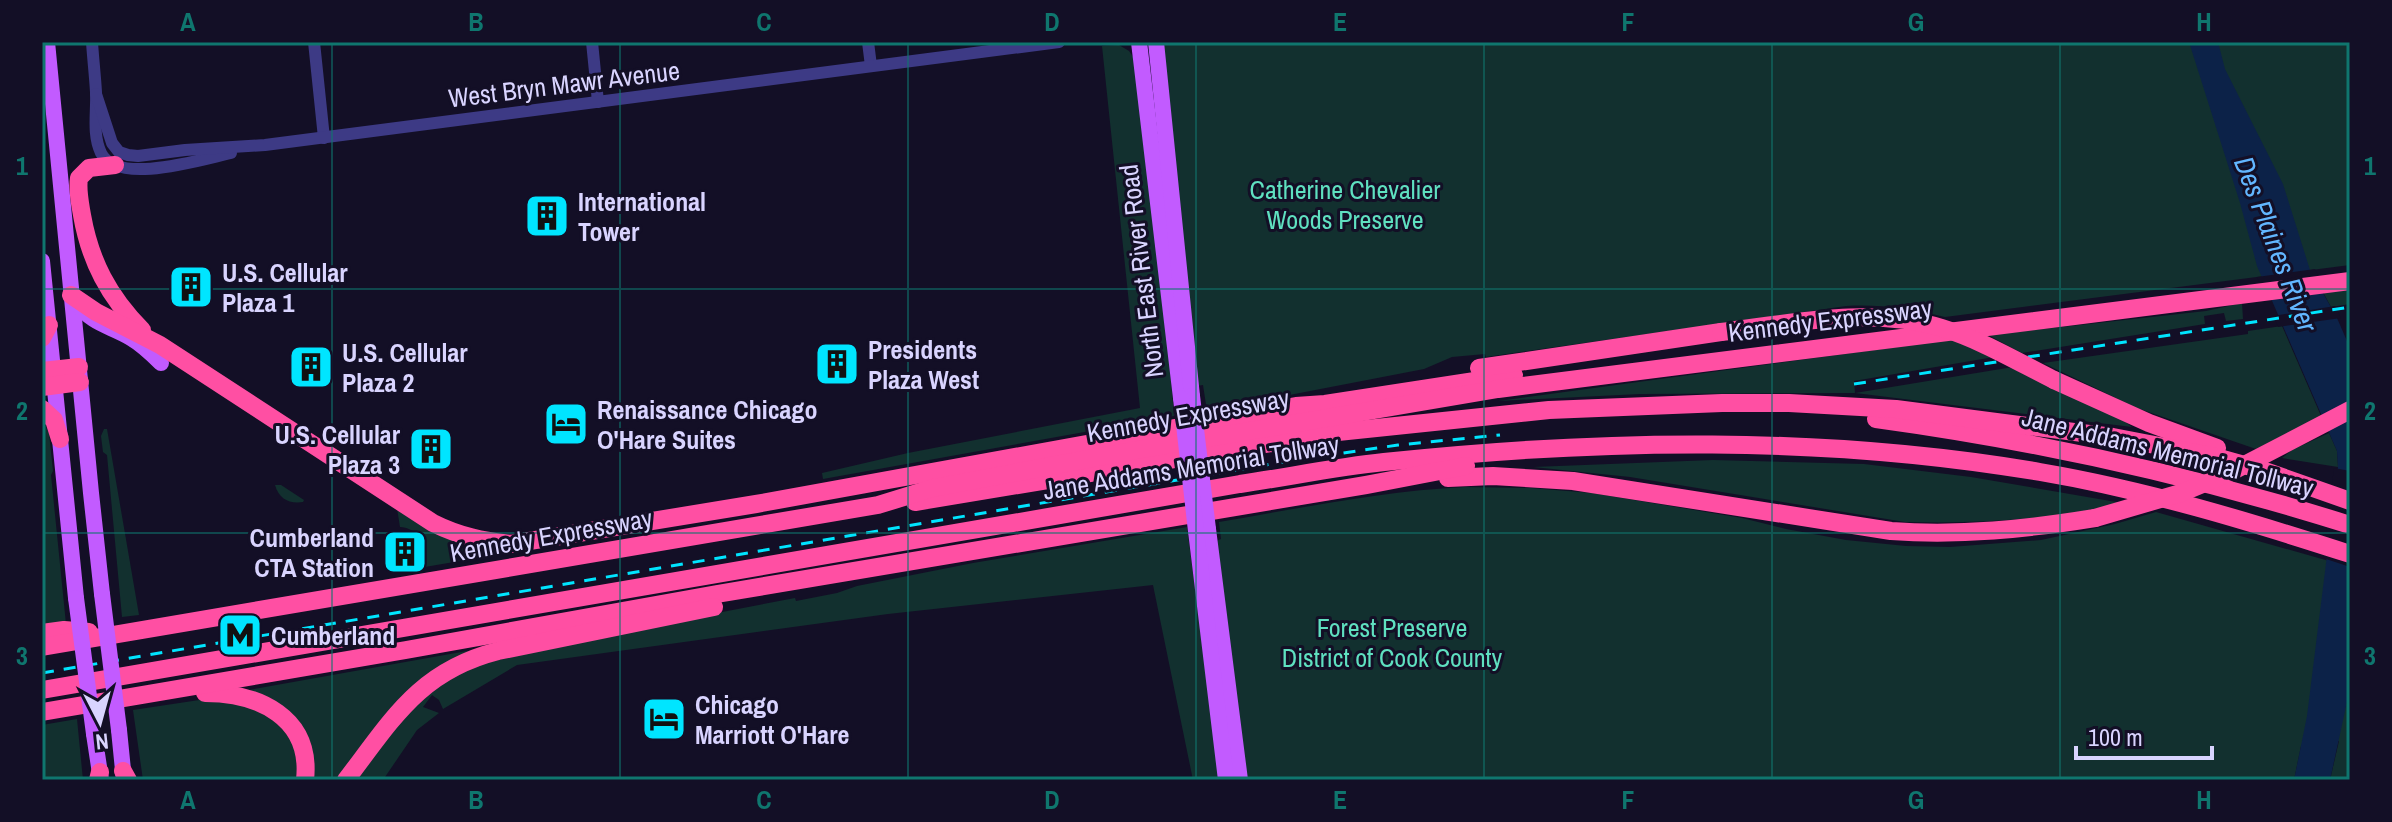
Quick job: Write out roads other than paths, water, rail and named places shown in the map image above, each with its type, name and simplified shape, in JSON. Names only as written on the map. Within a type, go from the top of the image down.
[{"type":"highway","points":[[115,165],[89,168],[79,178],[79,199],[87,239],[100,275],[118,303],[160,354]]},
{"type":"highway","name":"Kennedy Expressway","points":[[42,647],[878,505],[963,482],[1498,389],[2348,280]]},
{"type":"highway","points":[[71,295],[160,354],[433,523],[463,536],[511,544],[756,504],[1296,406],[1489,366],[1721,332],[1851,317],[1910,321],[1961,336],[2149,423],[2227,451],[2262,470]]},
{"type":"highway","points":[[1296,406],[1455,382],[1652,359],[1887,340]]},
{"type":"highway","points":[[48,378],[80,374]]},
{"type":"highway","name":"Jane Addams Memorial Tollway","points":[[878,505],[935,500],[1338,432],[1480,416],[1637,406],[1789,403],[1896,409],[2113,437],[2212,456],[2350,501]]},
{"type":"highway","name":"Jane Addams Memorial Tollway","points":[[1637,406],[1858,417],[2033,443],[2134,465],[2350,525]]},
{"type":"highway","points":[[42,409],[54,420],[60,439]]},
{"type":"highway","points":[[1366,485],[1480,476],[1573,481],[1864,527],[1928,534],[2009,531],[2095,518],[2181,493],[2229,473],[2350,410]]},
{"type":"highway","points":[[42,712],[1477,465],[1580,456],[1675,453],[1711,445]]},
{"type":"highway","name":"Jane Addams Memorial Tollway","points":[[42,690],[698,576],[1380,463],[1585,446],[1800,446],[1963,461],[2041,472],[2190,506],[2350,554]]},
{"type":"highway","points":[[2314,489],[2350,491]]},
{"type":"highway","points":[[346,780],[416,693],[464,661],[498,651],[775,594],[880,567]]},
{"type":"highway","points":[[42,633],[64,630],[116,634]]},
{"type":"highway","points":[[142,696],[220,693],[264,703],[278,713],[298,737],[303,752],[305,780]]},
{"type":"main road","points":[[47,42],[102,594],[125,777]]},
{"type":"main road","name":"North East River Road","points":[[1139,42],[1187,397],[1226,780]]},
{"type":"main road","name":"North East River Road","points":[[1156,42],[1187,397]]},
{"type":"main road","points":[[42,261],[48,378],[60,439],[99,777]]},
{"type":"main road","name":"North East River Road","points":[[1202,530],[1240,780]]},
{"type":"street","name":"West Bryn Mawr Avenue","points":[[92,42],[97,141],[106,161],[151,169],[265,145]]},
{"type":"street","points":[[314,42],[324,138]]},
{"type":"street","points":[[592,42],[598,102]]},
{"type":"street","points":[[868,42],[871,66]]},
{"type":"street","name":"West Bryn Mawr Avenue","points":[[96,94],[112,143],[119,152],[138,156],[324,138],[1059,42]]},
{"type":"water","name":"Des Plaines River","points":[[2189,42],[2218,42],[2225,69],[2283,184],[2310,270],[2350,348],[2350,688],[2330,780],[2294,780],[2307,716],[2338,467],[2337,451],[2257,266]]},
{"type":"railway","points":[[1854,384],[2350,307]]},
{"type":"railway","points":[[42,673],[1283,462],[1398,445],[1500,435]]},
{"type":"place","name":"International Tower","points":[[547,216]]},
{"type":"place","name":"U.S. Cellular Plaza 1","points":[[191,287]]},
{"type":"place","name":"Presidents Plaza West","points":[[837,364]]},
{"type":"place","name":"U.S. Cellular Plaza 2","points":[[311,367]]},
{"type":"place","name":"Renaissance Chicago O'Hare Suites","points":[[566,424]]},
{"type":"place","name":"U.S. Cellular Plaza 3","points":[[431,449]]},
{"type":"place","name":"Cumberland CTA Station","points":[[405,552]]},
{"type":"place","name":"Cumberland","points":[[240,635]]},
{"type":"place","name":"Chicago Marriott O'Hare","points":[[664,719]]},
{"type":"park label","name":"Catherine Chevalier Woods Preserve","points":[[1345,204]]},
{"type":"park label","name":"Forest Preserve District of Cook County","points":[[1392,642]]}]
